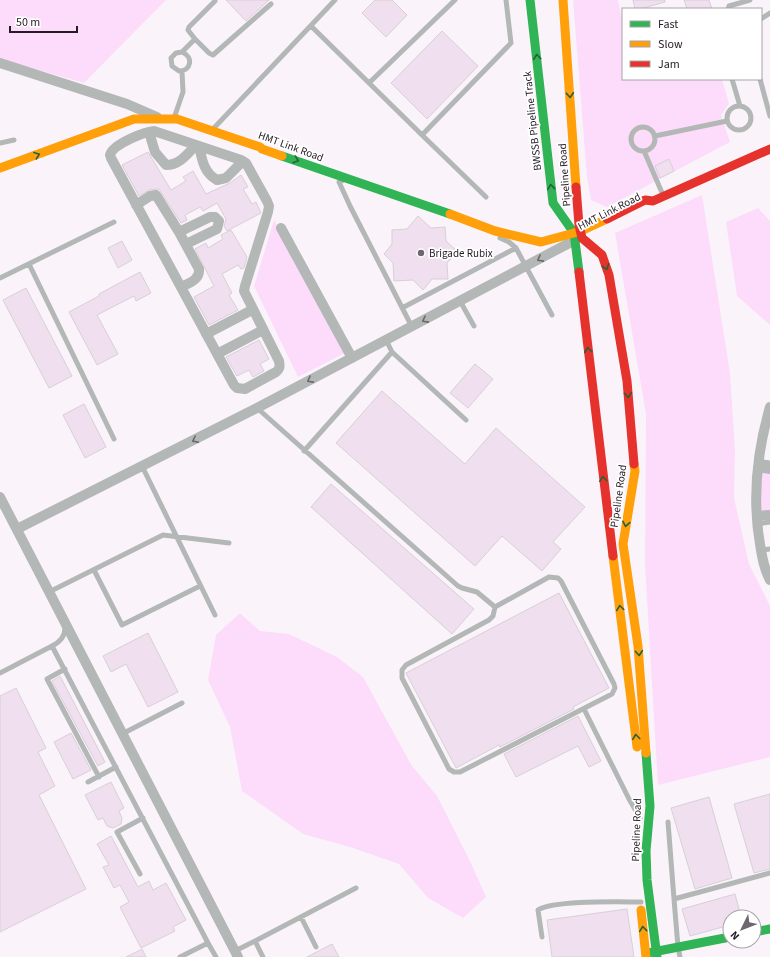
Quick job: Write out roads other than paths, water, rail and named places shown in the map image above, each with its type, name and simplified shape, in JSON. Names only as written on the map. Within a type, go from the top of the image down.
[{"type":"main road","name":"BWSSB Pipeline Track","points":[[530,0],[553,203],[578,236]]},
{"type":"main road","name":"Pipeline Road","points":[[563,0],[578,236],[612,548],[626,647],[641,789],[640,818],[642,850],[647,880],[645,901],[646,955]]},
{"type":"main road","name":"HMT Link Road","points":[[0,168],[134,119],[174,119],[260,147],[434,211],[495,231],[541,242],[578,236],[770,149]]},
{"type":"main road","name":"Pipeline Road","points":[[578,236],[602,255],[610,276],[627,381],[635,471],[623,544],[638,646],[650,806],[637,868],[656,954]]},
{"type":"main road","points":[[646,955],[722,939]]},
{"type":"street","points":[[0,63],[128,104],[162,119]]},
{"type":"street","points":[[149,132],[155,152],[166,165],[172,165],[182,160],[197,145]]},
{"type":"street","points":[[149,132],[159,132],[197,145],[243,161],[249,167],[269,206],[244,286],[244,291],[280,365],[279,370],[276,372],[244,389],[237,388],[217,354],[110,155],[113,149],[144,133],[149,132]]},
{"type":"street","points":[[216,152],[221,134]]},
{"type":"street","points":[[230,157],[236,140]]},
{"type":"street","points":[[197,145],[203,164],[211,177],[218,180],[226,178],[243,161]]},
{"type":"street","points":[[136,205],[150,196],[156,195],[186,244],[200,273],[196,278],[181,287]]},
{"type":"street","points":[[179,232],[210,217],[215,217],[219,221],[217,229],[186,244]]},
{"type":"street","points":[[281,228],[352,358]]},
{"type":"street","points":[[16,529],[257,408],[412,327],[578,236]]},
{"type":"street","points":[[206,334],[252,310]]},
{"type":"street","points":[[217,354],[263,330]]},
{"type":"street","points":[[770,407],[767,429],[758,464],[757,520],[766,550],[766,573],[770,580]]},
{"type":"street","points":[[758,464],[770,469]]},
{"type":"street","points":[[0,497],[236,954]]},
{"type":"street","points":[[757,520],[770,515]]},
{"type":"lane","points":[[211,131],[335,0]]},
{"type":"lane","points":[[369,83],[455,0]]},
{"type":"lane","points":[[422,135],[511,43],[506,0]]},
{"type":"lane","points":[[728,8],[729,6],[750,0]]},
{"type":"lane","points":[[215,1],[189,27],[188,30],[195,40],[213,55],[271,4]]},
{"type":"lane","points":[[311,26],[486,198]]},
{"type":"lane","points":[[182,72],[173,69],[170,61],[173,55],[182,52],[195,40]]},
{"type":"lane","points":[[182,52],[188,56],[190,62],[188,68],[182,72]]},
{"type":"lane","points":[[174,119],[183,92],[182,72]]},
{"type":"lane","points":[[732,80],[740,106]]},
{"type":"lane","points":[[760,80],[770,116]]},
{"type":"lane","points":[[736,106],[740,106],[747,109],[750,119],[747,126],[740,130],[729,125],[727,117],[730,110],[736,106]]},
{"type":"lane","points":[[655,136],[728,121]]},
{"type":"lane","points":[[639,127],[647,127],[655,136],[653,146],[644,151],[636,149],[631,143],[631,135],[639,127]]},
{"type":"lane","points":[[0,143],[14,140]]},
{"type":"lane","points":[[644,151],[664,196]]},
{"type":"lane","points":[[412,327],[350,206],[339,181],[408,202],[425,212]]},
{"type":"lane","points":[[440,217],[492,234],[509,242],[516,248],[552,315]]},
{"type":"lane","points":[[0,278],[114,222]]},
{"type":"lane","points":[[402,308],[516,248]]},
{"type":"lane","points":[[29,264],[114,439]]},
{"type":"lane","points":[[460,301],[474,326]]},
{"type":"lane","points":[[386,340],[392,352],[466,420]]},
{"type":"lane","points":[[304,451],[392,352]]},
{"type":"lane","points":[[257,408],[458,586],[477,592],[495,608]]},
{"type":"lane","points":[[758,464],[770,463]]},
{"type":"lane","points":[[142,466],[215,615]]},
{"type":"lane","points":[[757,520],[770,522]]},
{"type":"lane","points":[[49,592],[163,535],[229,543]]},
{"type":"lane","points":[[94,570],[122,625],[200,586]]},
{"type":"lane","points":[[554,577],[561,581],[615,688],[612,694],[584,709],[460,772],[454,772],[451,771],[402,678],[402,670],[406,665],[489,620],[493,616],[495,608],[549,578],[554,577]]},
{"type":"lane","points":[[0,672],[58,644],[64,635],[64,622]]},
{"type":"lane","points":[[52,646],[216,957]]},
{"type":"lane","points":[[65,670],[47,679],[98,777]]},
{"type":"lane","points":[[122,734],[182,703]]},
{"type":"lane","points":[[584,709],[640,818]]},
{"type":"lane","points":[[88,782],[116,767]]},
{"type":"lane","points":[[140,874],[117,832],[143,818]]},
{"type":"lane","points":[[668,822],[680,957]]},
{"type":"lane","points":[[674,899],[770,873]]},
{"type":"lane","points":[[236,954],[255,941],[356,888]]},
{"type":"lane","points":[[542,936],[538,910],[542,908],[557,904],[645,901]]},
{"type":"lane","points":[[301,917],[316,947]]},
{"type":"lane","points":[[255,941],[263,957]]},
{"type":"lane","points":[[180,957],[208,942]]},
{"type":"place","name":"Brigade Rubix","points":[[421,253]]}]
